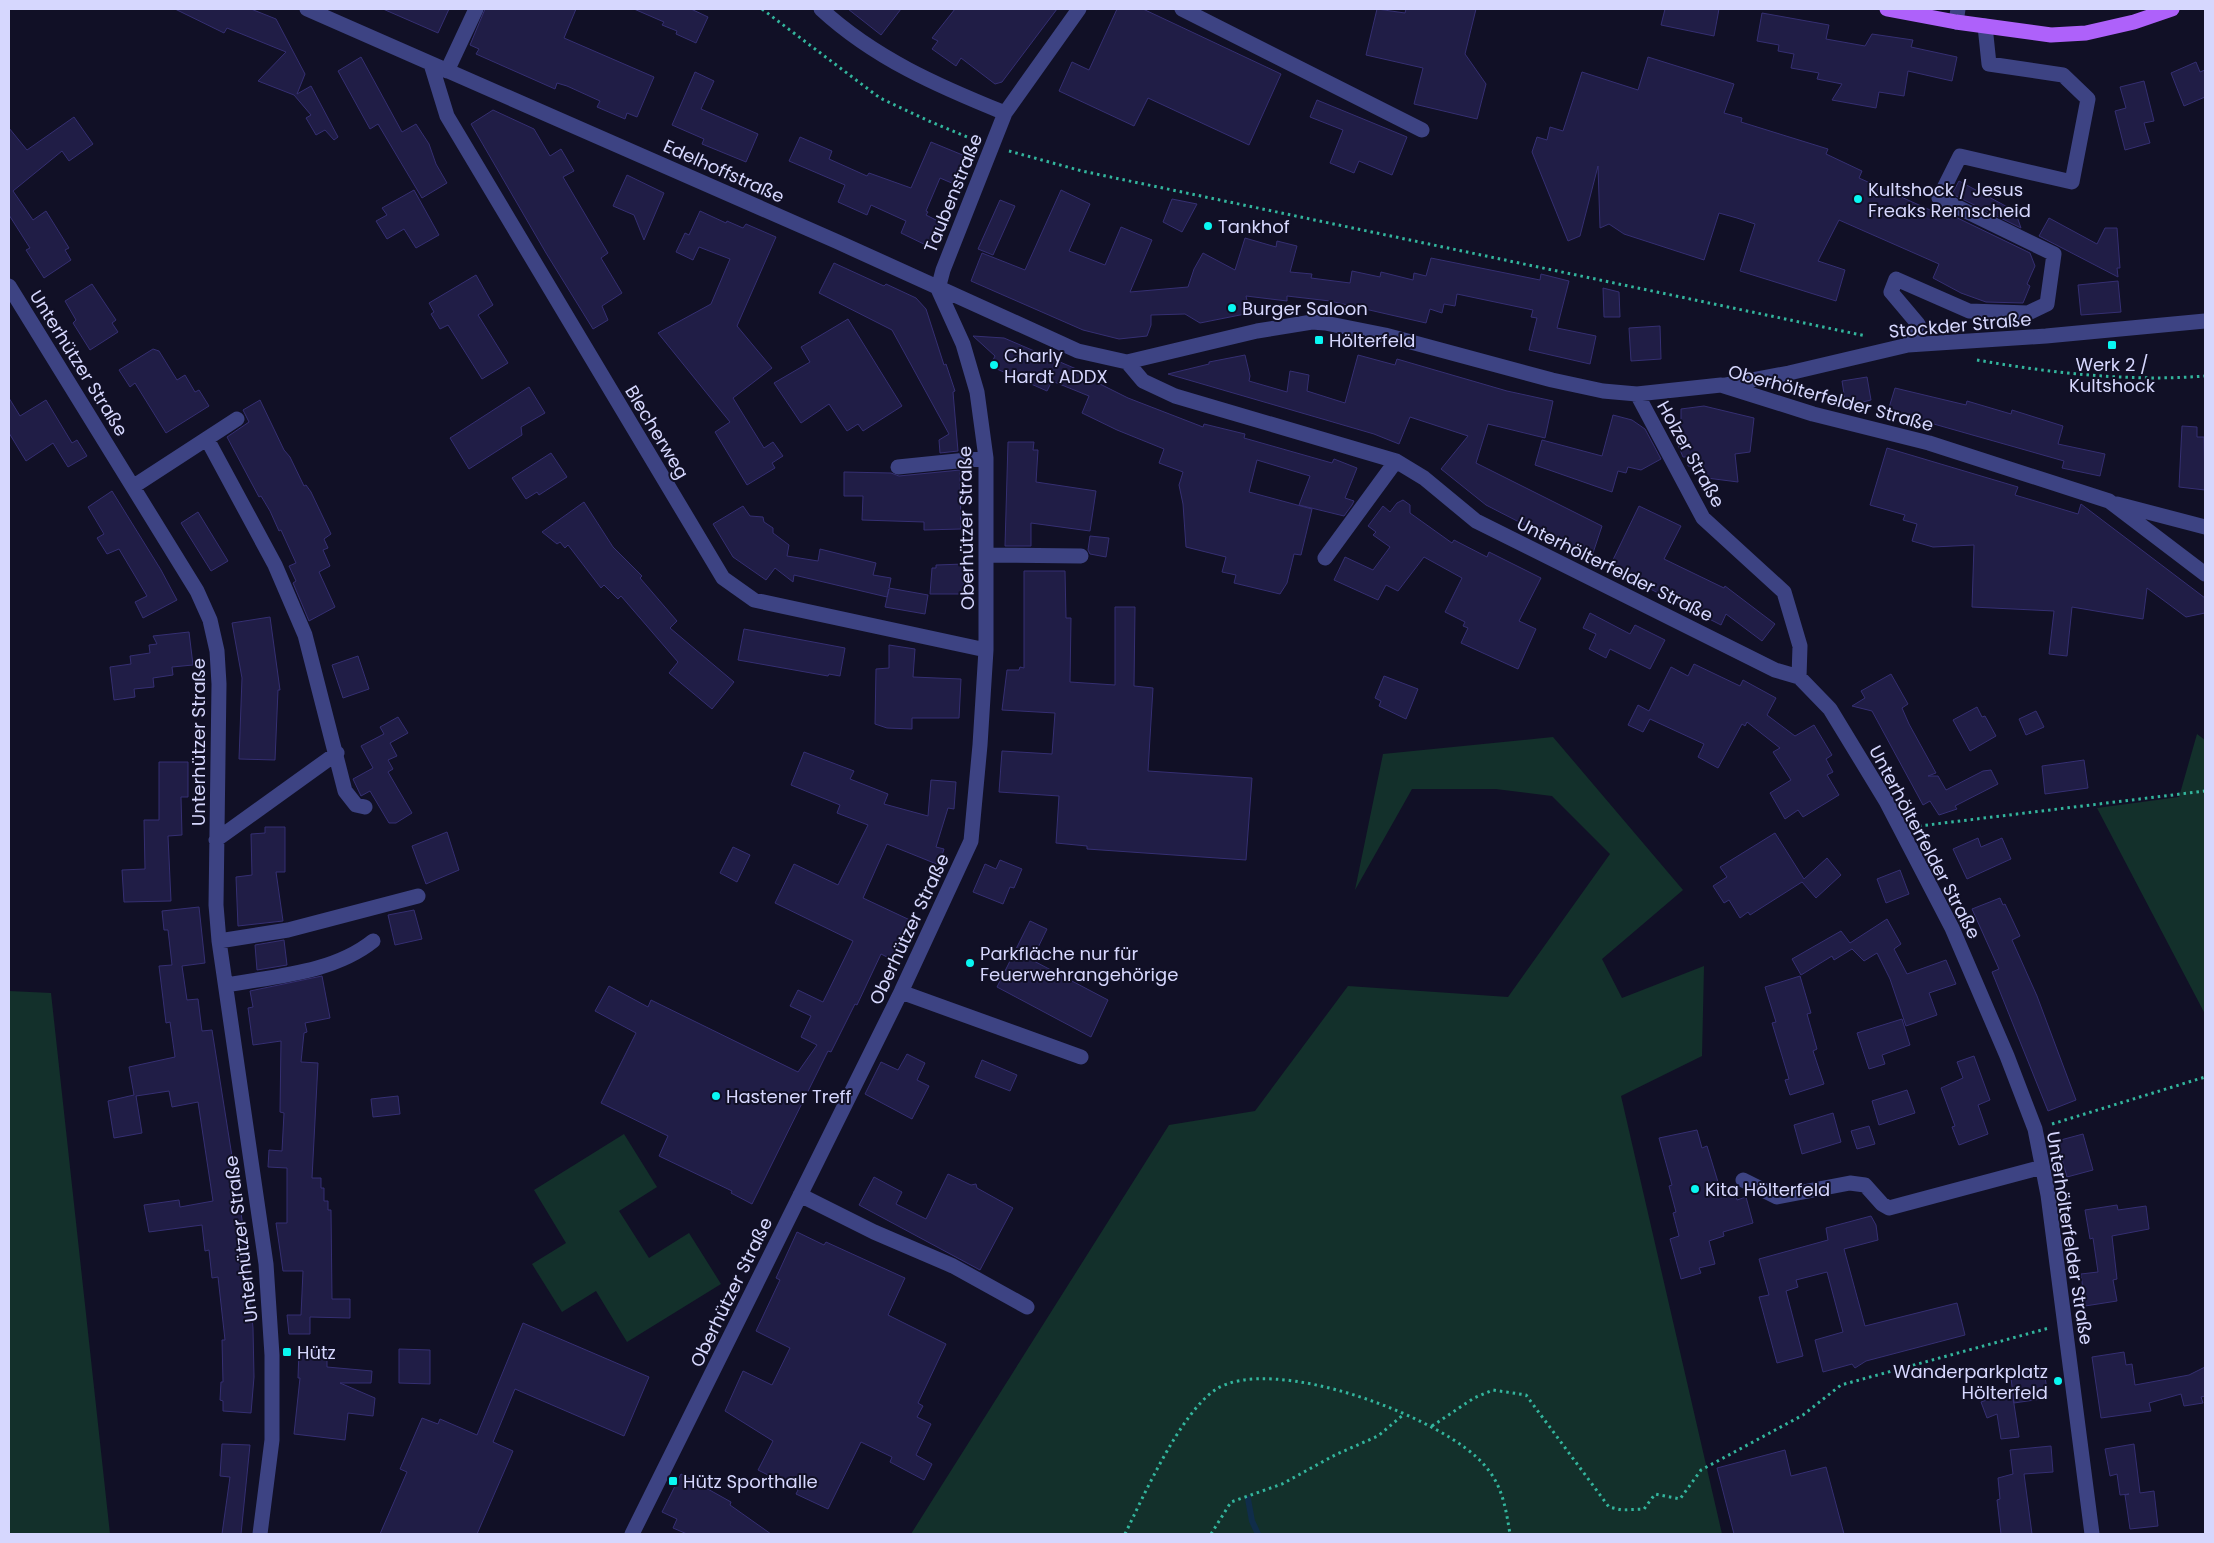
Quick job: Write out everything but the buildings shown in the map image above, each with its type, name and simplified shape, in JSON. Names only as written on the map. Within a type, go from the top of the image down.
[{"type":"main road","points":[[1887,9],[1957,15],[1985,26],[2051,35],[2086,33],[2134,22],[2172,9]]},
{"type":"street","name":"Edelhoffstraße","points":[[307,9],[838,242],[1078,351],[1127,362]]},
{"type":"street","points":[[447,70],[476,9]]},
{"type":"street","points":[[821,9],[840,26],[908,71],[1005,113]]},
{"type":"street","name":"Taubenstraße","points":[[938,289],[943,270],[1005,113],[1079,9]]},
{"type":"street","points":[[1182,9],[1422,130]]},
{"type":"street","points":[[1908,345],[1918,324],[1891,292],[1896,279],[1969,311],[2028,313],[2047,304],[2054,254],[1939,198],[1960,156],[2072,182],[2088,98],[2063,75],[1989,64],[1985,26]]},
{"type":"street","name":"Blecherweg","points":[[431,64],[447,116],[723,578],[754,600],[986,650]]},
{"type":"street","name":"Unterhützer Straße","points":[[9,286],[180,559],[210,620],[217,651],[219,684],[216,905],[219,941],[266,1264],[272,1355],[272,1440],[260,1534]]},
{"type":"street","name":"Oberhützer Straße","points":[[632,1534],[901,992],[971,841],[986,650],[986,458],[977,392],[963,344],[938,289]]},
{"type":"street","name":"Stockder Straße","points":[[1721,385],[1789,373],[1908,345],[2205,321]]},
{"type":"street","name":"Oberhölterfelder Straße","points":[[1127,362],[1257,331],[1312,322],[1385,335],[1552,380],[1604,391],[1637,394],[1721,385],[1813,414],[1929,443],[2109,502],[2205,574]]},
{"type":"street","name":"Unterhölterfelder Straße","points":[[1127,362],[1144,381],[1175,396],[1396,461],[1424,478],[1476,521],[1775,670],[1799,677],[1830,709],[1901,828],[1952,928],[2007,1056],[2035,1129],[2066,1324],[2092,1534]]},
{"type":"street","name":"Holzer Straße","points":[[1637,394],[1703,518],[1784,592],[1800,646],[1799,677]]},
{"type":"street","points":[[134,486],[237,419]]},
{"type":"street","points":[[207,439],[275,565],[305,635],[337,753],[345,791],[356,805],[365,807]]},
{"type":"street","points":[[898,467],[986,458]]},
{"type":"street","points":[[1325,558],[1396,461]]},
{"type":"street","points":[[2109,502],[2205,527]]},
{"type":"street","points":[[986,555],[1081,556]]},
{"type":"street","name":"Unterhützer Straße","points":[[216,840],[337,753]]},
{"type":"street","points":[[219,941],[297,928],[418,896]]},
{"type":"street","points":[[226,985],[302,971],[343,959],[360,951],[373,940]]},
{"type":"street","points":[[901,992],[1081,1057]]},
{"type":"street","points":[[1743,1180],[1777,1197],[1850,1183],[1865,1185],[1882,1204],[1889,1208],[2042,1167]]},
{"type":"street","points":[[800,1195],[874,1232],[953,1266],[1026,1307]]},
{"type":"path","points":[[762,9],[880,98],[931,122],[992,146],[1091,172],[1871,337]]},
{"type":"path","points":[[1970,358],[2022,367],[2113,376],[2205,376]]},
{"type":"path","points":[[1901,828],[2205,791]]},
{"type":"path","points":[[2035,1129],[2205,1077]]},
{"type":"path","points":[[1432,1426],[1474,1398],[1492,1390],[1526,1395],[1608,1507],[1622,1510],[1644,1509],[1655,1494],[1680,1499],[1701,1470],[1803,1415],[1841,1384],[2066,1324]]},
{"type":"path","points":[[1125,1534],[1162,1460],[1195,1407],[1215,1390],[1234,1382],[1254,1377],[1289,1379],[1348,1394],[1432,1426],[1458,1441],[1486,1467],[1497,1482],[1504,1501],[1510,1534]]},
{"type":"path","points":[[1211,1534],[1231,1502],[1282,1484],[1335,1455],[1378,1436],[1403,1414]]},
{"type":"green space","points":[[2197,734],[2205,740],[2205,1014],[2097,808],[2179,797]]},
{"type":"green space","points":[[1553,737],[1683,890],[1602,959],[1622,998],[1704,966],[1702,1056],[1621,1096],[1722,1534],[911,1534],[1169,1125],[1255,1111],[1348,986],[1508,997],[1610,854],[1552,796],[1496,789],[1412,789],[1355,890],[1383,754]]},
{"type":"green space","points":[[9,991],[51,993],[110,1534],[9,1534]]},
{"type":"green space","points":[[624,1134],[657,1187],[619,1211],[649,1258],[689,1233],[721,1284],[627,1342],[596,1291],[562,1312],[532,1264],[566,1243],[534,1190]]},
{"type":"waterway","points":[[1248,1499],[1252,1521],[1258,1534]]},
{"type":"place","name":"Kultshock / Jesus Freaks Remscheid","points":[[1858,199]]},
{"type":"place","name":"Tankhof","points":[[1208,226]]},
{"type":"place","name":"Burger Saloon","points":[[1232,308]]},
{"type":"place","name":"Hölterfeld","points":[[1319,340]]},
{"type":"place","name":"Werk 2 / Kultshock","points":[[2112,345]]},
{"type":"place","name":"Charly Hardt ADDX","points":[[994,365]]},
{"type":"place","name":"Parkfläche nur für Feuerwehrangehörige","points":[[970,963]]},
{"type":"place","name":"Hastener Treff","points":[[716,1096]]},
{"type":"place","name":"Kita Hölterfeld","points":[[1695,1189]]},
{"type":"place","name":"Hütz","points":[[287,1352]]},
{"type":"place","name":"Wanderparkplatz Hölterfeld","points":[[2058,1381]]},
{"type":"place","name":"Hütz Sporthalle","points":[[673,1481]]}]
